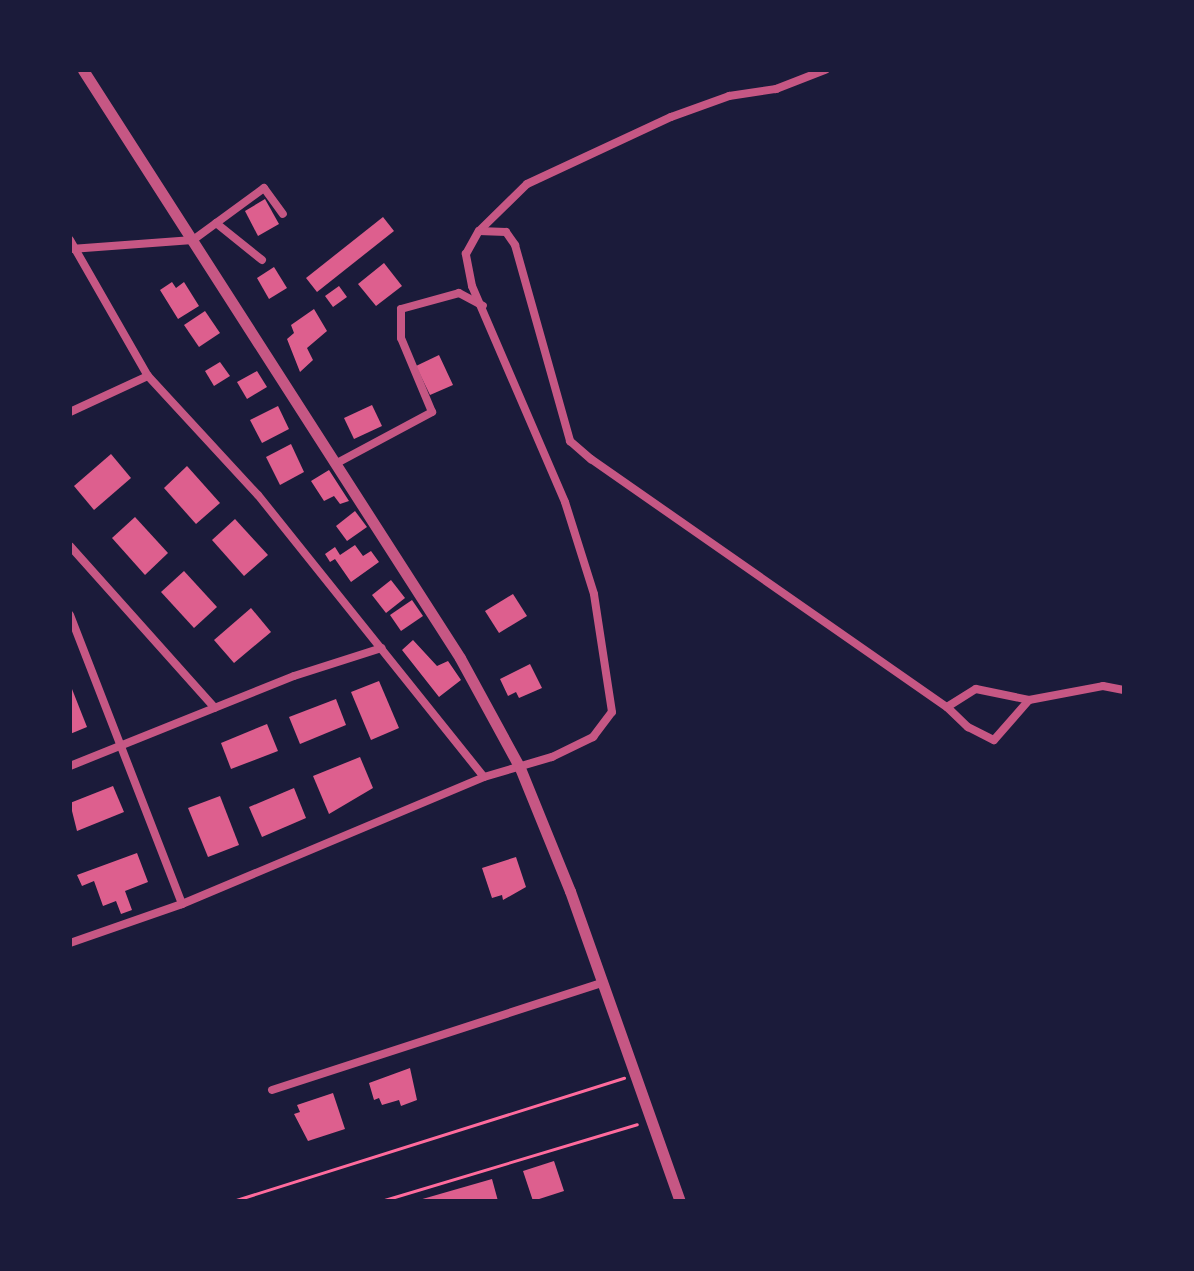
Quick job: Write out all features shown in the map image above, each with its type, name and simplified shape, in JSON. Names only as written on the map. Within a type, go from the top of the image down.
[{"type":"street","points":[[83,70],[460,658],[520,768],[653,1119],[680,1201]]},
{"type":"street","points":[[70,943],[182,904],[484,777],[520,768],[593,737],[612,712],[594,594],[565,502],[484,307],[466,254],[479,231],[527,184],[671,117],[729,96],[776,89],[825,70]]},
{"type":"street","points":[[283,214],[264,188],[193,240],[71,246],[148,376],[258,495],[484,777]]},
{"type":"street","points":[[216,223],[262,260]]},
{"type":"street","points":[[479,231],[506,232],[515,245],[570,441],[633,492],[947,707],[968,727],[994,740],[1029,700]]},
{"type":"street","points":[[337,463],[432,412],[401,338],[401,309],[459,293],[484,307]]},
{"type":"street","points":[[70,412],[148,376]]},
{"type":"street","points":[[70,546],[215,708]]},
{"type":"street","points":[[70,615],[123,745],[182,904]]},
{"type":"street","points":[[70,766],[215,708],[382,648]]},
{"type":"street","points":[[947,707],[976,689],[1029,700],[1103,686],[1124,690]]},
{"type":"street","points":[[272,1090],[601,983]]},
{"type":"path","points":[[233,1201],[635,1074]]},
{"type":"path","points":[[381,1201],[653,1119]]},
{"type":"building","points":[[265,199],[279,224],[258,236],[245,211]]},
{"type":"building","points":[[383,217],[394,231],[317,292],[306,278]]},
{"type":"building","points":[[384,263],[402,286],[376,306],[358,284]]},
{"type":"building","points":[[274,267],[287,288],[269,299],[257,278]]},
{"type":"building","points":[[172,282],[176,288],[184,282],[199,306],[178,319],[160,290]]},
{"type":"building","points":[[339,286],[347,297],[333,307],[325,296]]},
{"type":"building","points":[[314,309],[327,331],[307,348],[313,360],[300,372],[287,339],[294,333],[291,325]]},
{"type":"building","points":[[205,311],[220,333],[199,347],[184,325]]},
{"type":"building","points":[[439,355],[453,385],[430,395],[416,366]]},
{"type":"building","points":[[220,362],[230,376],[214,386],[205,371]]},
{"type":"building","points":[[257,371],[267,387],[247,399],[237,382]]},
{"type":"building","points":[[372,405],[382,426],[354,439],[344,418]]},
{"type":"building","points":[[278,406],[289,429],[262,443],[250,420]]},
{"type":"building","points":[[291,444],[304,472],[280,485],[266,457]]},
{"type":"building","points":[[111,454],[131,478],[94,510],[74,486]]},
{"type":"building","points":[[187,466],[220,503],[196,524],[164,488]]},
{"type":"building","points":[[329,470],[349,501],[340,504],[334,496],[324,501],[311,481]]},
{"type":"building","points":[[355,511],[367,527],[347,541],[336,526]]},
{"type":"building","points":[[135,517],[168,553],[145,575],[112,538]]},
{"type":"building","points":[[235,519],[268,555],[244,576],[212,540]]},
{"type":"building","points":[[355,545],[363,556],[371,551],[379,562],[351,582],[335,559],[330,562],[325,554],[335,547],[340,555]]},
{"type":"building","points":[[184,571],[217,607],[194,628],[161,592]]},
{"type":"building","points":[[391,580],[405,598],[386,613],[372,595]]},
{"type":"building","points":[[513,594],[527,616],[499,633],[485,611]]},
{"type":"building","points":[[412,600],[423,616],[401,631],[390,615]]},
{"type":"building","points":[[251,608],[271,632],[234,663],[214,640]]},
{"type":"building","points":[[413,640],[437,666],[448,661],[461,680],[439,697],[402,650]]},
{"type":"building","points":[[530,664],[542,688],[519,698],[516,692],[508,696],[500,679]]},
{"type":"building","points":[[379,681],[399,728],[371,740],[351,692]]},
{"type":"building","points":[[70,684],[87,727],[70,734]]},
{"type":"building","points":[[336,699],[346,725],[300,744],[289,717]]},
{"type":"building","points":[[267,724],[278,751],[231,769],[221,743]]},
{"type":"building","points":[[360,757],[373,788],[329,814],[313,776]]},
{"type":"building","points":[[113,786],[124,812],[77,831],[70,803]]},
{"type":"building","points":[[294,788],[306,818],[262,837],[249,807]]},
{"type":"building","points":[[220,796],[239,845],[208,857],[188,808]]},
{"type":"building","points":[[137,853],[148,882],[125,891],[132,910],[121,914],[116,901],[103,906],[94,881],[82,886],[77,875]]},
{"type":"building","points":[[516,857],[526,887],[503,900],[502,895],[492,898],[482,868]]},
{"type":"building","points":[[410,1068],[417,1100],[401,1106],[399,1100],[382,1105],[379,1098],[374,1100],[369,1083]]},
{"type":"building","points":[[333,1093],[345,1129],[308,1141],[294,1114],[300,1112],[297,1105]]},
{"type":"building","points":[[554,1161],[564,1191],[533,1201],[523,1171]]},
{"type":"building","points":[[492,1179],[498,1201],[419,1201],[419,1200]]}]
